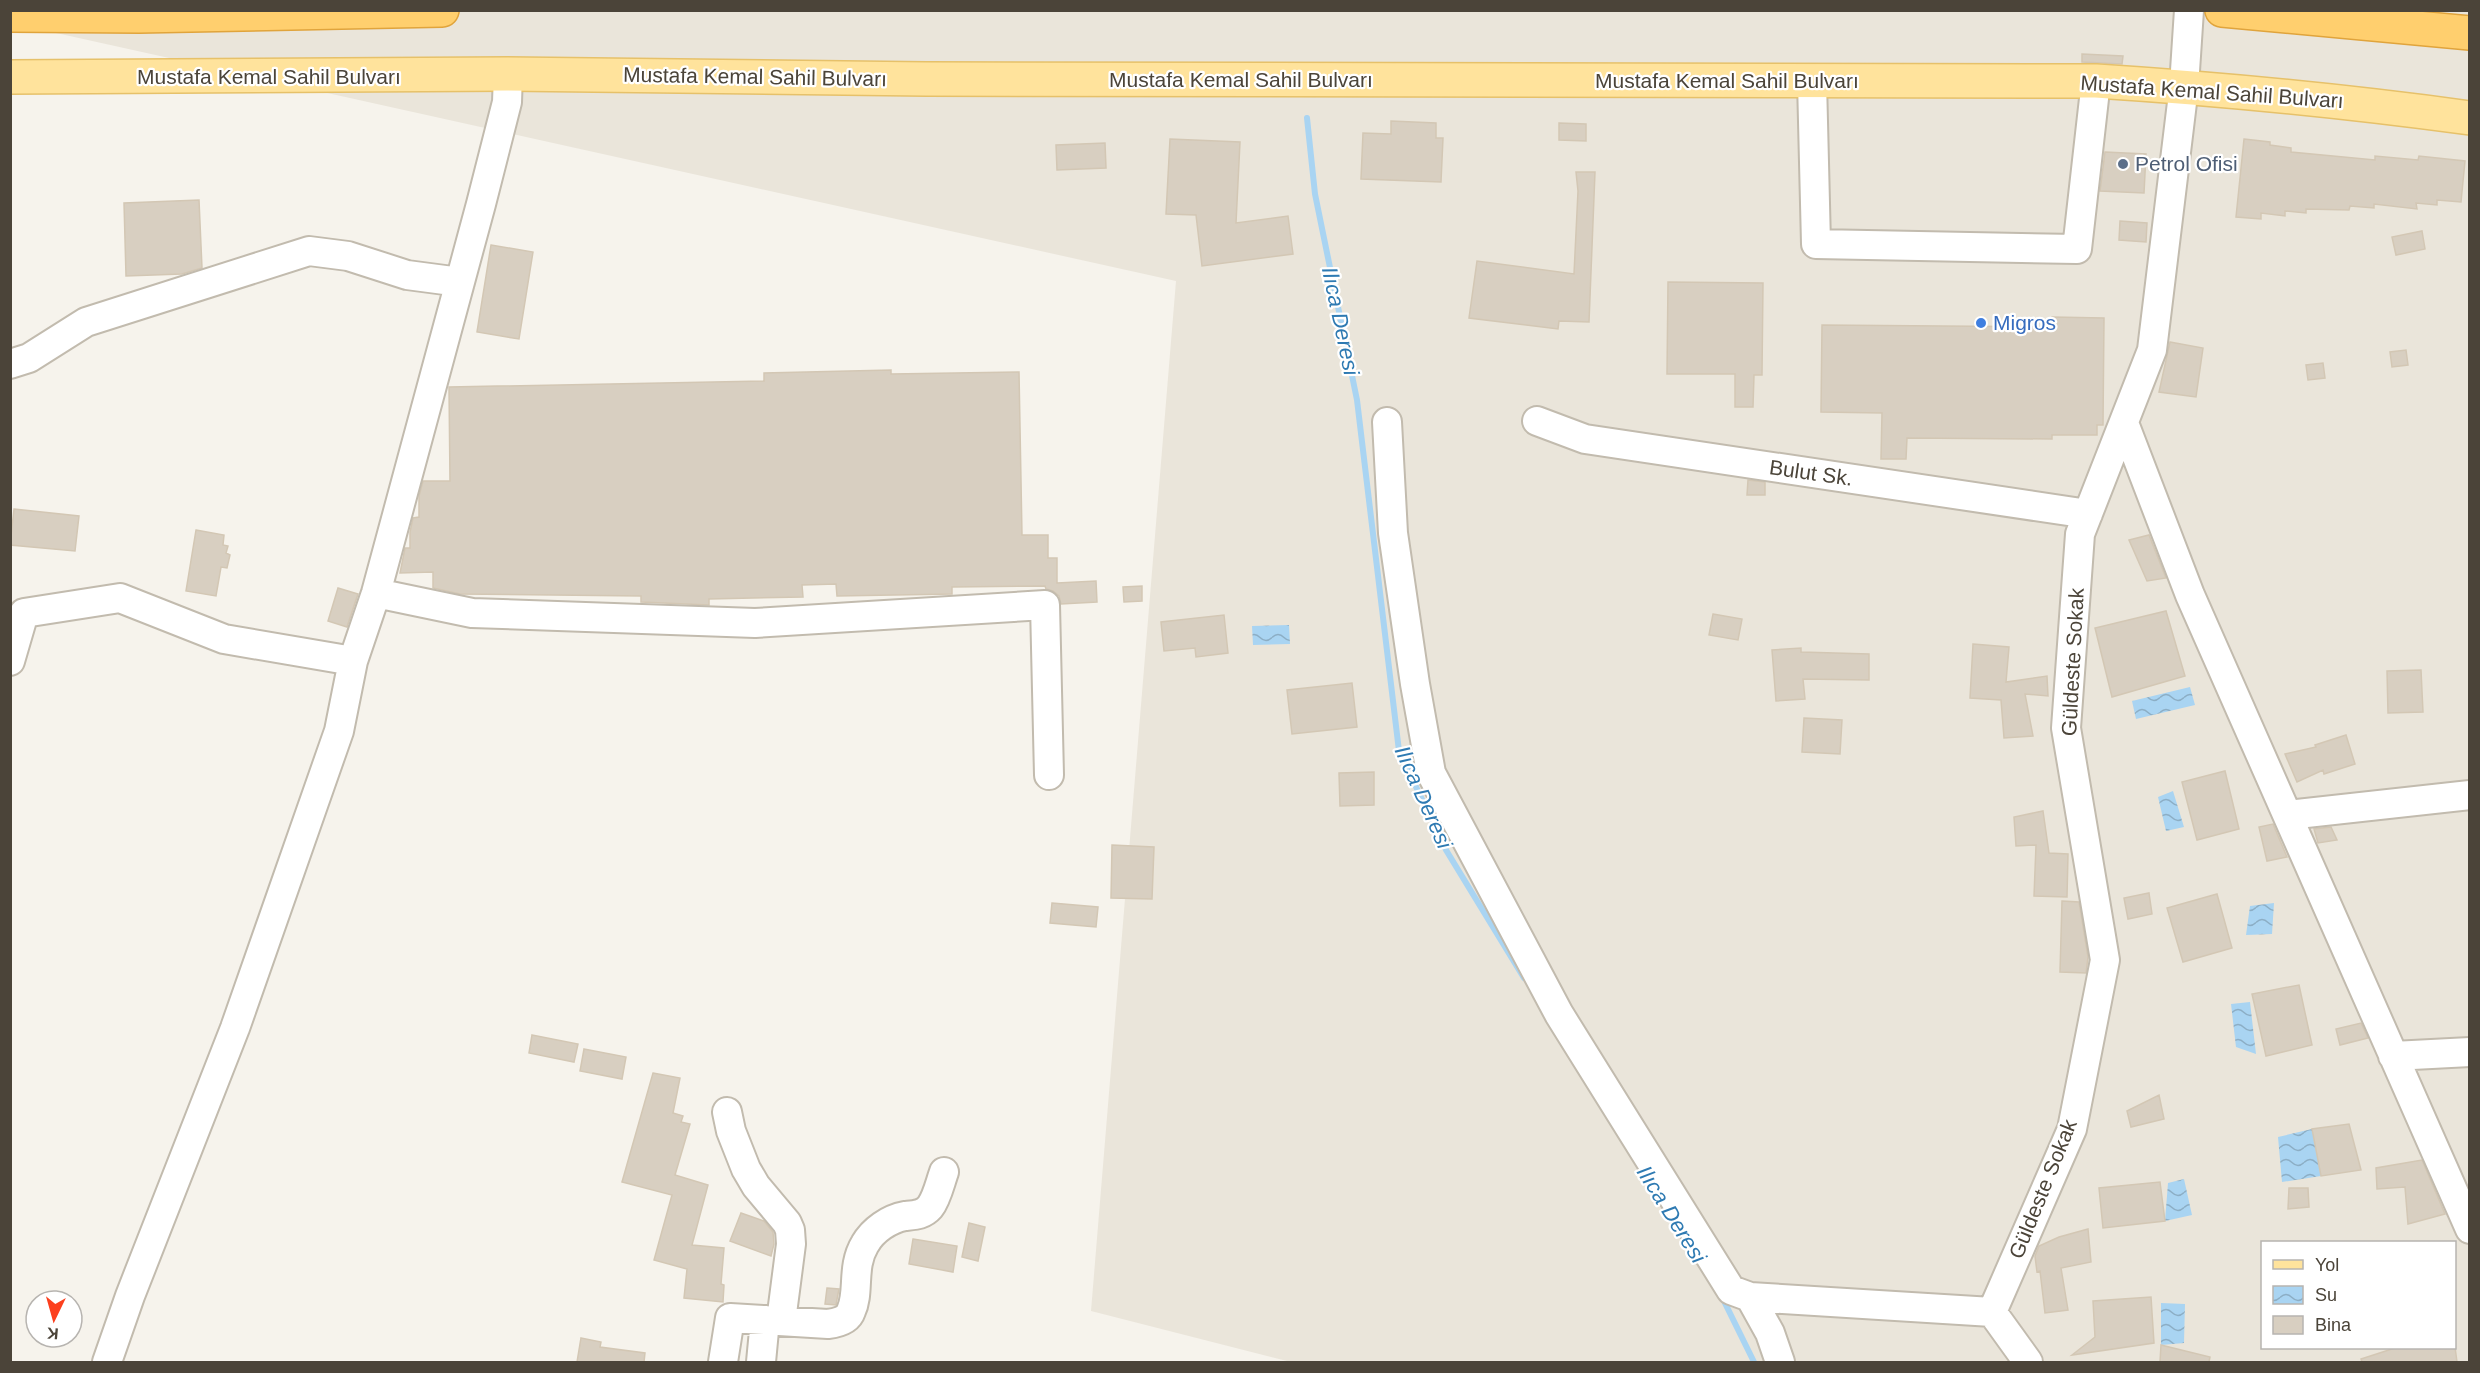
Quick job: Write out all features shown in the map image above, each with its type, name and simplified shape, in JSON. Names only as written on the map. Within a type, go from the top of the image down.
[{"type":"highway","points":[[10,15],[139,16],[442,10]]},
{"type":"highway","points":[[2222,10],[2469,33]]},
{"type":"main road","name":"Mustafa Kemal Sahil Bulvarı","points":[[10,77],[508,74],[926,80],[2096,81],[2184,86],[2387,106],[2469,118]]},
{"type":"street","name":"Güldeste Sokak","points":[[1992,1312],[2072,1129],[2105,960],[2066,728],[2080,534],[2152,350],[2184,86],[2189,10]]},
{"type":"street","points":[[107,1362],[130,1296],[235,1028],[339,731],[353,660],[376,593],[507,102],[508,74]]},
{"type":"street","points":[[1812,81],[1816,244],[2076,249],[2096,81]]},
{"type":"street","points":[[10,364],[28,358],[86,322],[309,251],[348,256],[407,274],[460,282]]},
{"type":"street","name":"Bulut Sk.","points":[[1537,421],[1585,439],[2088,514]]},
{"type":"street","points":[[1387,422],[1393,534],[1415,684],[1431,772],[1559,1014],[1731,1290],[1750,1297],[1992,1312],[2028,1362]]},
{"type":"street","points":[[2124,423],[2190,595],[2469,1229]]},
{"type":"street","points":[[376,593],[472,613],[755,623],[1045,605],[1048,775]]},
{"type":"street","points":[[10,661],[24,613],[120,598],[224,639],[353,660]]},
{"type":"street","points":[[2288,815],[2469,795]]},
{"type":"street","points":[[2393,1056],[2469,1052]]},
{"type":"street","points":[[727,1112],[731,1131],[746,1169],[756,1186],[787,1223],[790,1230],[791,1244],[761,1362]]},
{"type":"street","points":[[723,1362],[730,1318],[828,1324],[844,1320],[852,1311],[857,1266],[864,1245],[886,1223],[906,1216],[915,1216],[928,1209],[944,1172]]},
{"type":"street","points":[[1750,1297],[1770,1333],[1780,1362]]},
{"type":"shaded area","points":[[11,10],[2469,11],[2469,1362],[1291,1362],[1091,1311],[1176,281],[11,23]]},
{"type":"water","points":[[1289,625],[1290,644],[1253,645],[1252,626]]},
{"type":"water","points":[[2190,687],[2195,705],[2136,719],[2132,701]]},
{"type":"water","points":[[2173,791],[2184,827],[2166,831],[2158,797]]},
{"type":"water","points":[[2274,903],[2272,934],[2246,935],[2250,906]]},
{"type":"water","points":[[2250,1002],[2256,1054],[2236,1047],[2231,1004]]},
{"type":"water","points":[[2312,1129],[2321,1176],[2282,1182],[2278,1137]]},
{"type":"water","points":[[2184,1179],[2192,1215],[2165,1221],[2168,1183]]},
{"type":"water","points":[[2161,1303],[2185,1304],[2184,1343],[2161,1345]]},
{"type":"building","points":[[2082,54],[2123,56],[2122,64],[2082,62]]},
{"type":"building","points":[[1391,121],[1436,123],[1436,138],[1443,138],[1441,182],[1361,179],[1363,133],[1391,134]]},
{"type":"building","points":[[1559,123],[1586,124],[1586,141],[1559,140]]},
{"type":"building","points":[[1170,139],[1240,142],[1236,223],[1288,216],[1293,254],[1202,266],[1196,215],[1166,214]]},
{"type":"building","points":[[2244,139],[2270,142],[2270,145],[2291,148],[2291,152],[2375,160],[2375,156],[2418,160],[2419,156],[2465,161],[2461,202],[2437,200],[2437,205],[2416,203],[2417,209],[2374,204],[2374,208],[2350,206],[2349,210],[2306,209],[2306,213],[2285,211],[2285,216],[2261,213],[2261,219],[2236,217]]},
{"type":"building","points":[[1105,143],[1106,168],[1057,170],[1056,145]]},
{"type":"building","points":[[2105,152],[2146,154],[2144,193],[2100,191]]},
{"type":"building","points":[[1576,172],[1595,172],[1589,322],[1559,321],[1558,329],[1469,318],[1477,261],[1574,274],[1578,191]]},
{"type":"building","points":[[199,200],[202,268],[182,274],[126,276],[124,203]]},
{"type":"building","points":[[2120,221],[2147,223],[2146,242],[2119,240]]},
{"type":"building","points":[[2422,231],[2425,249],[2396,255],[2392,237]]},
{"type":"building","points":[[491,245],[533,252],[519,339],[477,332]]},
{"type":"building","points":[[1668,282],[1763,283],[1762,375],[1754,375],[1753,407],[1735,407],[1735,374],[1667,374]]},
{"type":"building","points":[[2052,317],[2104,318],[2103,425],[2097,425],[2097,435],[2052,435],[2052,439],[1907,438],[1906,459],[1881,459],[1882,413],[1821,412],[1822,325],[2052,327]]},
{"type":"building","points":[[2170,342],[2203,348],[2196,397],[2159,392]]},
{"type":"building","points":[[2406,350],[2408,365],[2392,367],[2390,352]]},
{"type":"building","points":[[2323,363],[2325,378],[2308,380],[2306,365]]},
{"type":"building","points":[[891,370],[891,374],[1019,372],[1022,535],[1048,535],[1048,558],[1057,558],[1057,583],[1096,581],[1097,602],[1061,604],[1059,596],[1046,589],[1045,586],[952,587],[952,594],[837,596],[836,584],[802,585],[803,597],[709,599],[709,605],[641,602],[641,596],[460,594],[433,588],[433,572],[400,573],[405,548],[410,548],[413,518],[419,517],[419,496],[423,481],[450,481],[449,387],[764,381],[764,373]]},
{"type":"building","points":[[1748,480],[1765,482],[1765,495],[1747,495]]},
{"type":"building","points":[[14,509],[79,516],[75,551],[10,545]]},
{"type":"building","points":[[196,530],[224,535],[223,545],[228,546],[226,553],[230,555],[227,568],[221,567],[216,596],[186,591]]},
{"type":"building","points":[[2149,535],[2166,578],[2147,581],[2129,540]]},
{"type":"building","points":[[1142,586],[1142,601],[1124,602],[1123,587]]},
{"type":"building","points":[[338,588],[358,594],[347,627],[328,621]]},
{"type":"building","points":[[2166,611],[2185,676],[2112,697],[2095,628]]},
{"type":"building","points":[[1713,614],[1742,619],[1738,640],[1709,635]]},
{"type":"building","points":[[1224,615],[1228,653],[1196,657],[1195,648],[1164,651],[1161,622]]},
{"type":"building","points":[[1973,644],[2009,647],[2006,682],[2047,676],[2048,696],[2025,694],[2033,736],[2004,738],[2001,700],[1970,698]]},
{"type":"building","points":[[1801,648],[1801,652],[1869,654],[1869,680],[1803,679],[1805,699],[1776,701],[1772,650]]},
{"type":"building","points":[[2421,670],[2423,712],[2388,713],[2387,671]]},
{"type":"building","points":[[1352,683],[1357,727],[1292,734],[1287,690]]},
{"type":"building","points":[[1804,718],[1842,720],[1840,754],[1802,752]]},
{"type":"building","points":[[2346,735],[2355,764],[2324,774],[2323,770],[2297,782],[2285,754],[2316,747],[2315,745]]},
{"type":"building","points":[[2225,771],[2239,829],[2197,840],[2182,782]]},
{"type":"building","points":[[1374,772],[1374,805],[1340,806],[1339,773]]},
{"type":"building","points":[[2043,811],[2049,853],[2068,854],[2067,897],[2034,896],[2036,845],[2016,846],[2014,817]]},
{"type":"building","points":[[2273,824],[2287,857],[2267,861],[2259,827]]},
{"type":"building","points":[[2331,827],[2337,840],[2318,843],[2314,829]]},
{"type":"building","points":[[1112,845],[1154,847],[1152,899],[1111,898]]},
{"type":"building","points":[[2149,893],[2152,914],[2128,919],[2124,898]]},
{"type":"building","points":[[2217,894],[2232,948],[2183,962],[2167,908]]},
{"type":"building","points":[[2062,901],[2079,902],[2088,957],[2086,973],[2060,972]]},
{"type":"building","points":[[1052,903],[1098,907],[1096,927],[1050,923]]},
{"type":"building","points":[[2299,985],[2312,1045],[2266,1056],[2252,994]]},
{"type":"building","points":[[2361,1023],[2368,1038],[2340,1045],[2336,1029]]},
{"type":"building","points":[[532,1035],[578,1044],[574,1062],[529,1053]]},
{"type":"building","points":[[584,1049],[626,1057],[622,1079],[580,1071]]},
{"type":"building","points":[[653,1073],[680,1078],[673,1113],[683,1116],[681,1122],[690,1124],[675,1175],[708,1185],[692,1245],[724,1248],[721,1284],[724,1285],[723,1302],[684,1298],[687,1269],[654,1260],[672,1195],[622,1182]]},
{"type":"building","points":[[2159,1095],[2164,1119],[2131,1127],[2127,1111]]},
{"type":"building","points":[[2349,1124],[2361,1170],[2321,1176],[2312,1129]]},
{"type":"building","points":[[2422,1160],[2445,1214],[2408,1224],[2405,1187],[2377,1189],[2376,1168]]},
{"type":"building","points":[[2160,1182],[2165,1221],[2103,1228],[2099,1188]]},
{"type":"building","points":[[2289,1188],[2308,1188],[2309,1207],[2288,1209]]},
{"type":"building","points":[[741,1213],[764,1221],[773,1232],[774,1244],[771,1256],[730,1241]]},
{"type":"building","points":[[969,1223],[985,1227],[978,1261],[962,1257]]},
{"type":"building","points":[[2088,1229],[2091,1262],[2061,1268],[2068,1310],[2045,1313],[2040,1271],[2037,1272],[2035,1256],[2039,1246],[2059,1237]]},
{"type":"building","points":[[913,1239],[957,1246],[953,1272],[909,1264]]},
{"type":"building","points":[[827,1288],[839,1289],[836,1305],[825,1304]]},
{"type":"building","points":[[2151,1297],[2154,1343],[2072,1355],[2095,1337],[2093,1301]]},
{"type":"building","points":[[581,1338],[601,1342],[600,1347],[645,1353],[644,1362],[577,1362]]},
{"type":"building","points":[[2161,1345],[2210,1357],[2209,1362],[2160,1362]]},
{"type":"building","points":[[2392,1349],[2455,1349],[2457,1362],[2362,1362],[2361,1359]]},
{"type":"waterway","name":"Ilıca Deresi","points":[[1307,118],[1315,194],[1357,400],[1399,751],[1446,850],[1524,978]]},
{"type":"waterway","name":"Ilıca Deresi","points":[[1721,1295],[1754,1362]]},
{"type":"place","name":"Petrol Ofisi","points":[[2123,164]]},
{"type":"place","name":"Migros","points":[[1981,323]]}]
